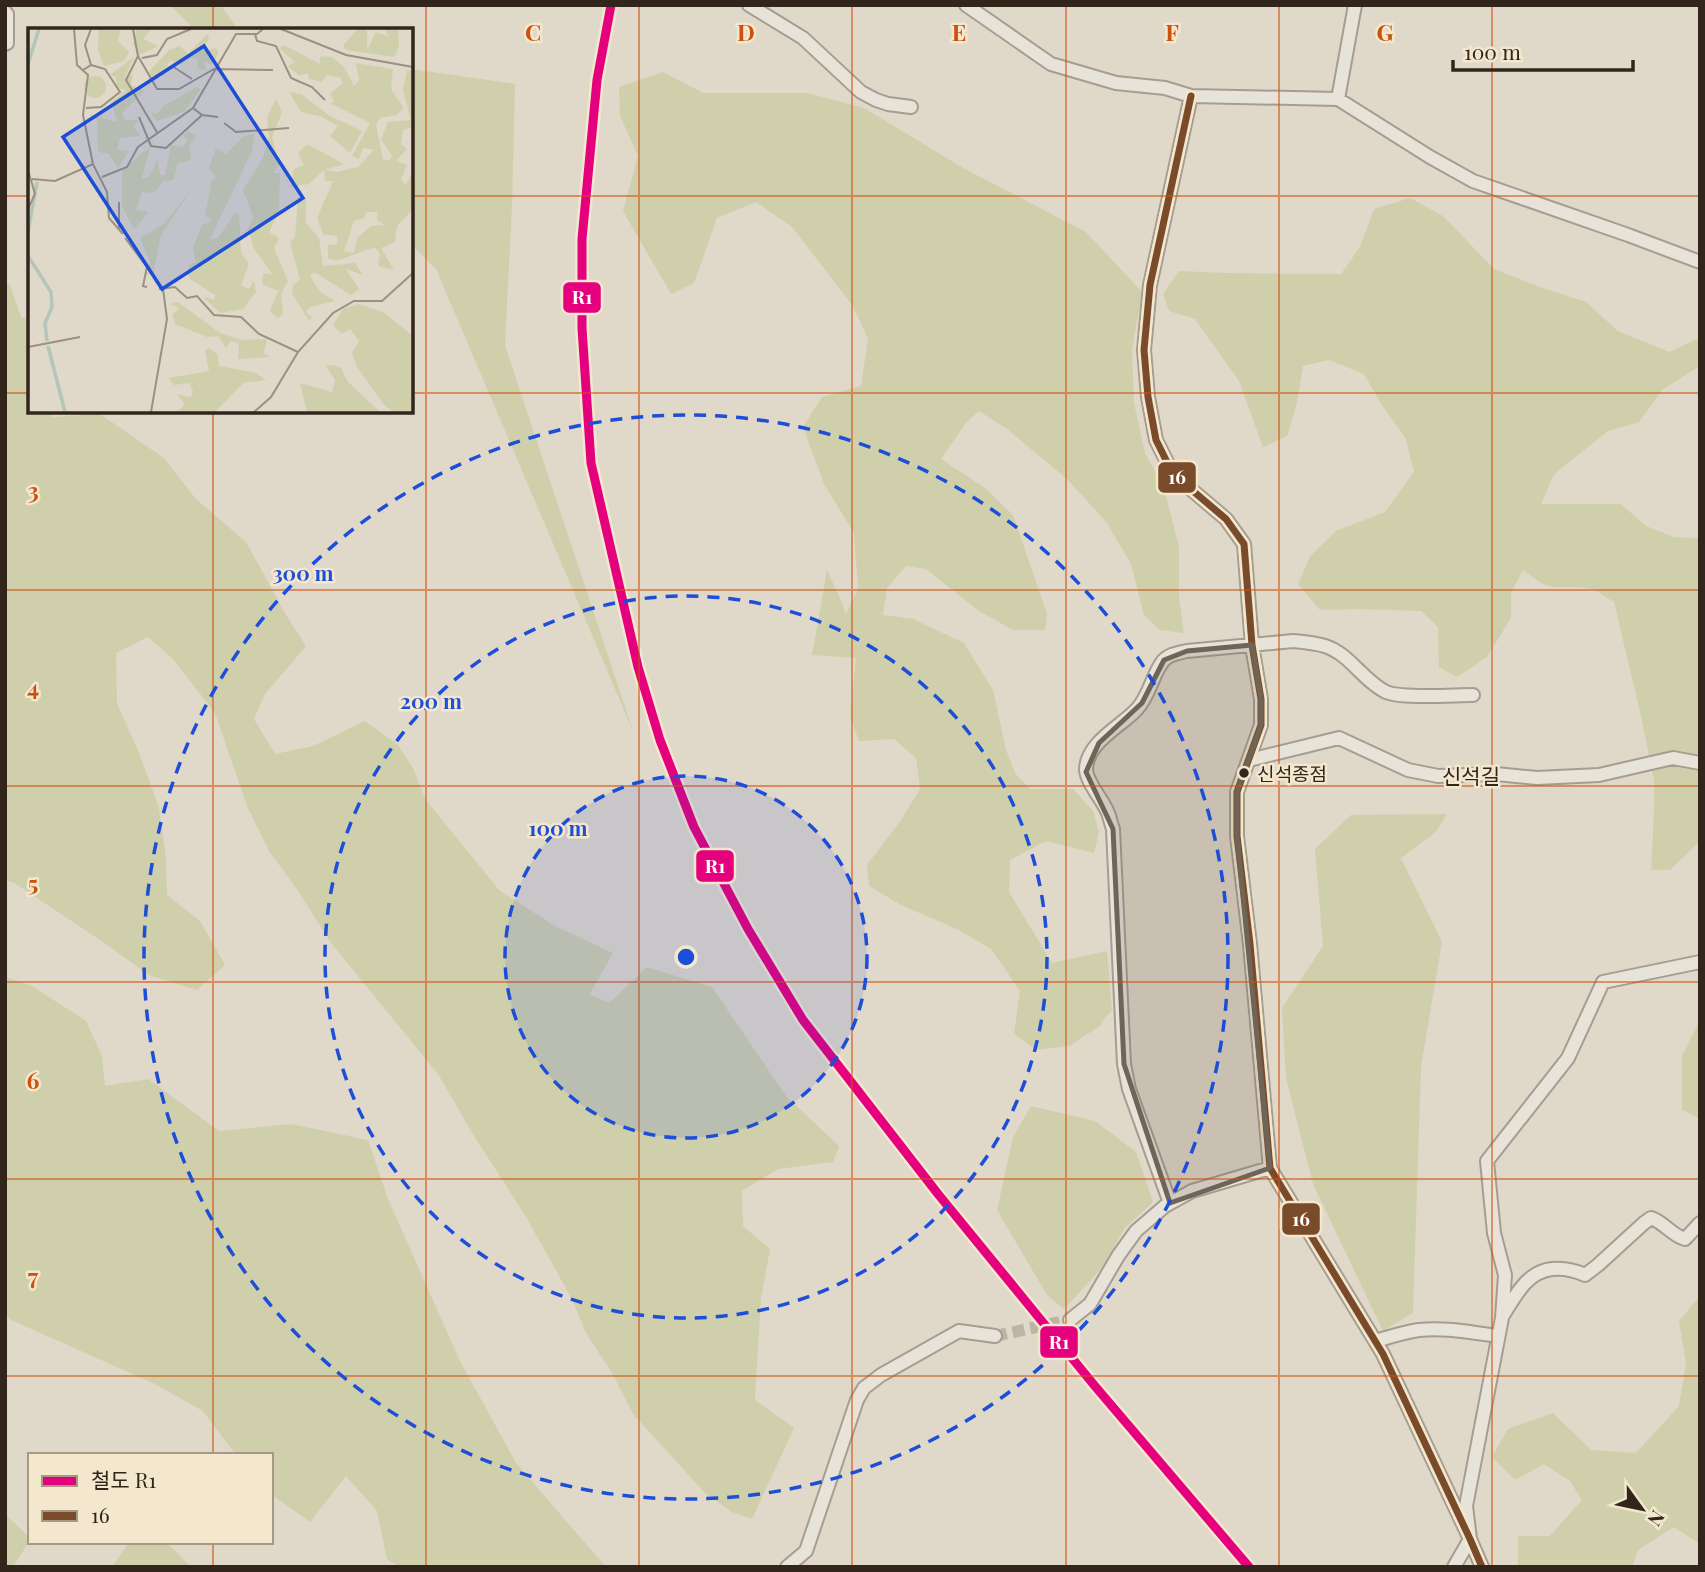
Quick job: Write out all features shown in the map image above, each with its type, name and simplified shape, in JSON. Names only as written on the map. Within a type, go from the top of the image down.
[{"type":"street","points":[[749,5],[803,38],[861,92],[888,104],[911,107]]},
{"type":"street","points":[[966,5],[1051,64],[1116,83],[1165,88],[1191,96],[1338,99],[1473,181],[1700,262]]},
{"type":"street","points":[[1338,99],[1355,5]]},
{"type":"street","points":[[5,12],[5,44]]},
{"type":"street","points":[[1191,96],[1150,285],[1144,350],[1148,397],[1156,440],[1173,474],[1226,519],[1244,544],[1252,645],[1261,699],[1261,725],[1237,792],[1237,836],[1250,944],[1270,1168],[1383,1354],[1482,1567]]},
{"type":"street","points":[[1170,1203],[1129,1089],[1124,1064],[1113,829],[1108,813],[1086,772],[1087,763],[1107,733],[1136,711],[1142,703],[1164,660],[1187,650],[1293,641],[1326,646],[1336,651],[1370,682],[1387,692],[1404,695],[1473,695]]},
{"type":"street","name":"신석길","points":[[1249,760],[1339,738],[1408,770],[1438,776],[1496,774],[1538,778],[1599,775],[1673,758],[1700,763]]},
{"type":"street","points":[[1454,1567],[1470,1539],[1466,1506],[1502,1318],[1505,1275],[1494,1233],[1488,1161],[1568,1058],[1603,982],[1700,962]]},
{"type":"street","points":[[1070,1320],[1090,1304],[1136,1231],[1170,1203],[1192,1191],[1270,1168]]},
{"type":"street","points":[[1502,1318],[1521,1289],[1537,1272],[1563,1269],[1585,1275],[1651,1218],[1679,1238],[1685,1239],[1700,1223]]},
{"type":"street","points":[[1375,1341],[1422,1330],[1450,1330],[1499,1336]]},
{"type":"street","points":[[787,1567],[806,1551],[857,1400],[864,1388],[881,1375],[959,1331],[995,1336]]},
{"type":"highlighted area","points":[[1252,645],[1261,699],[1261,725],[1237,792],[1237,836],[1270,1168],[1170,1203],[1124,1064],[1113,829],[1086,772],[1099,743],[1142,703],[1164,660],[1187,651]]},
{"type":"green space","points":[[170,5],[221,5],[237,28],[193,28]]},
{"type":"green space","points":[[413,69],[515,84],[505,345],[633,731],[436,269],[413,246]]},
{"type":"green space","points":[[663,72],[703,93],[807,93],[864,108],[965,169],[1086,232],[1142,292],[1132,350],[1134,403],[1145,453],[1164,488],[1179,547],[1179,598],[1184,633],[1160,630],[1144,615],[1131,564],[1107,523],[1068,480],[1007,429],[979,411],[965,424],[941,459],[985,488],[1013,515],[1047,614],[1045,630],[1013,630],[979,611],[926,569],[906,566],[887,588],[883,615],[913,619],[964,643],[993,690],[1006,750],[1015,773],[1030,789],[1073,789],[1093,811],[1099,832],[1094,853],[1046,841],[1010,860],[1009,892],[1052,963],[1107,951],[1112,1011],[1100,1026],[1069,1046],[1036,1050],[1014,1034],[1020,991],[991,949],[957,929],[901,905],[869,886],[867,865],[901,820],[920,789],[916,758],[894,739],[859,741],[850,716],[856,658],[812,655],[827,570],[846,614],[858,589],[854,533],[824,484],[803,427],[822,397],[861,386],[868,339],[853,306],[792,227],[756,202],[717,218],[694,283],[671,294],[623,211],[638,156],[620,116],[619,87]]},
{"type":"green space","points":[[1410,198],[1443,216],[1494,269],[1586,302],[1618,331],[1669,352],[1700,338],[1700,366],[1662,390],[1639,422],[1608,431],[1554,474],[1541,504],[1621,504],[1646,526],[1674,537],[1700,538],[1700,841],[1670,870],[1651,870],[1654,781],[1614,602],[1593,589],[1543,584],[1523,570],[1511,593],[1511,618],[1487,657],[1457,677],[1439,667],[1438,627],[1421,611],[1320,610],[1298,584],[1311,555],[1336,531],[1385,512],[1414,472],[1406,439],[1364,374],[1329,360],[1303,366],[1297,403],[1287,436],[1263,447],[1239,381],[1195,319],[1169,311],[1163,294],[1179,271],[1341,274],[1360,247],[1374,209]]},
{"type":"green space","points":[[5,282],[10,285],[21,317],[28,320],[28,399],[25,402],[28,404],[28,413],[47,413],[54,417],[100,414],[164,458],[196,499],[246,542],[306,646],[265,694],[254,719],[275,754],[313,746],[365,721],[398,745],[414,770],[425,799],[499,890],[555,926],[613,953],[590,994],[609,1003],[647,967],[712,987],[786,1096],[839,1146],[833,1162],[778,1169],[742,1191],[743,1226],[770,1249],[761,1299],[755,1400],[794,1428],[752,1519],[732,1512],[706,1494],[633,1414],[612,1373],[586,1333],[572,1299],[525,1215],[438,1074],[331,943],[269,851],[247,806],[215,713],[173,659],[148,637],[116,653],[117,704],[138,750],[159,808],[166,859],[167,895],[200,921],[225,965],[197,990],[149,975],[13,882],[5,881]]},
{"type":"green space","points":[[1447,814],[1436,832],[1401,858],[1442,942],[1421,1067],[1413,1313],[1383,1331],[1313,1184],[1286,1078],[1282,1008],[1323,946],[1315,849],[1351,815]]},
{"type":"green space","points":[[5,977],[32,986],[86,1021],[102,1056],[105,1086],[148,1079],[219,1131],[291,1124],[368,1140],[388,1199],[460,1361],[516,1463],[606,1567],[400,1567],[387,1559],[377,1511],[346,1476],[310,1522],[273,1495],[273,1453],[234,1453],[203,1411],[155,1384],[9,1319],[5,1312]]},
{"type":"green space","points":[[1700,1020],[1700,1119],[1682,1110],[1682,1056]]},
{"type":"green space","points":[[1031,1106],[1095,1121],[1136,1152],[1153,1202],[1125,1228],[1101,1269],[1064,1309],[1047,1295],[997,1210],[1013,1137]]},
{"type":"green space","points":[[1700,1296],[1700,1544],[1674,1527],[1638,1550],[1632,1567],[1518,1567],[1518,1536],[1550,1536],[1582,1500],[1570,1481],[1544,1464],[1515,1480],[1492,1457],[1508,1429],[1553,1413],[1591,1450],[1636,1453],[1679,1406],[1686,1364],[1679,1321]]},
{"type":"green space","points":[[5,1514],[28,1536],[28,1543],[13,1567],[5,1567]]},
{"type":"green space","points":[[129,1544],[168,1544],[191,1567],[112,1567]]},
{"type":"tunnel","points":[[995,1336],[1070,1320]]},
{"type":"rail line","name":"R1","points":[[611,5],[597,80],[582,239],[582,328],[591,463],[638,667],[660,740],[694,827],[748,929],[803,1020],[938,1194],[1094,1385],[1249,1567]]},
{"type":"transit line","name":"16","points":[[1191,96],[1150,285],[1144,350],[1148,397],[1156,440],[1173,474],[1226,519],[1244,544],[1252,645],[1261,699],[1261,725],[1237,792],[1237,836],[1250,944],[1270,1168],[1383,1354],[1482,1567]]},
{"type":"place","name":"신석종점","points":[[1244,773]]}]
